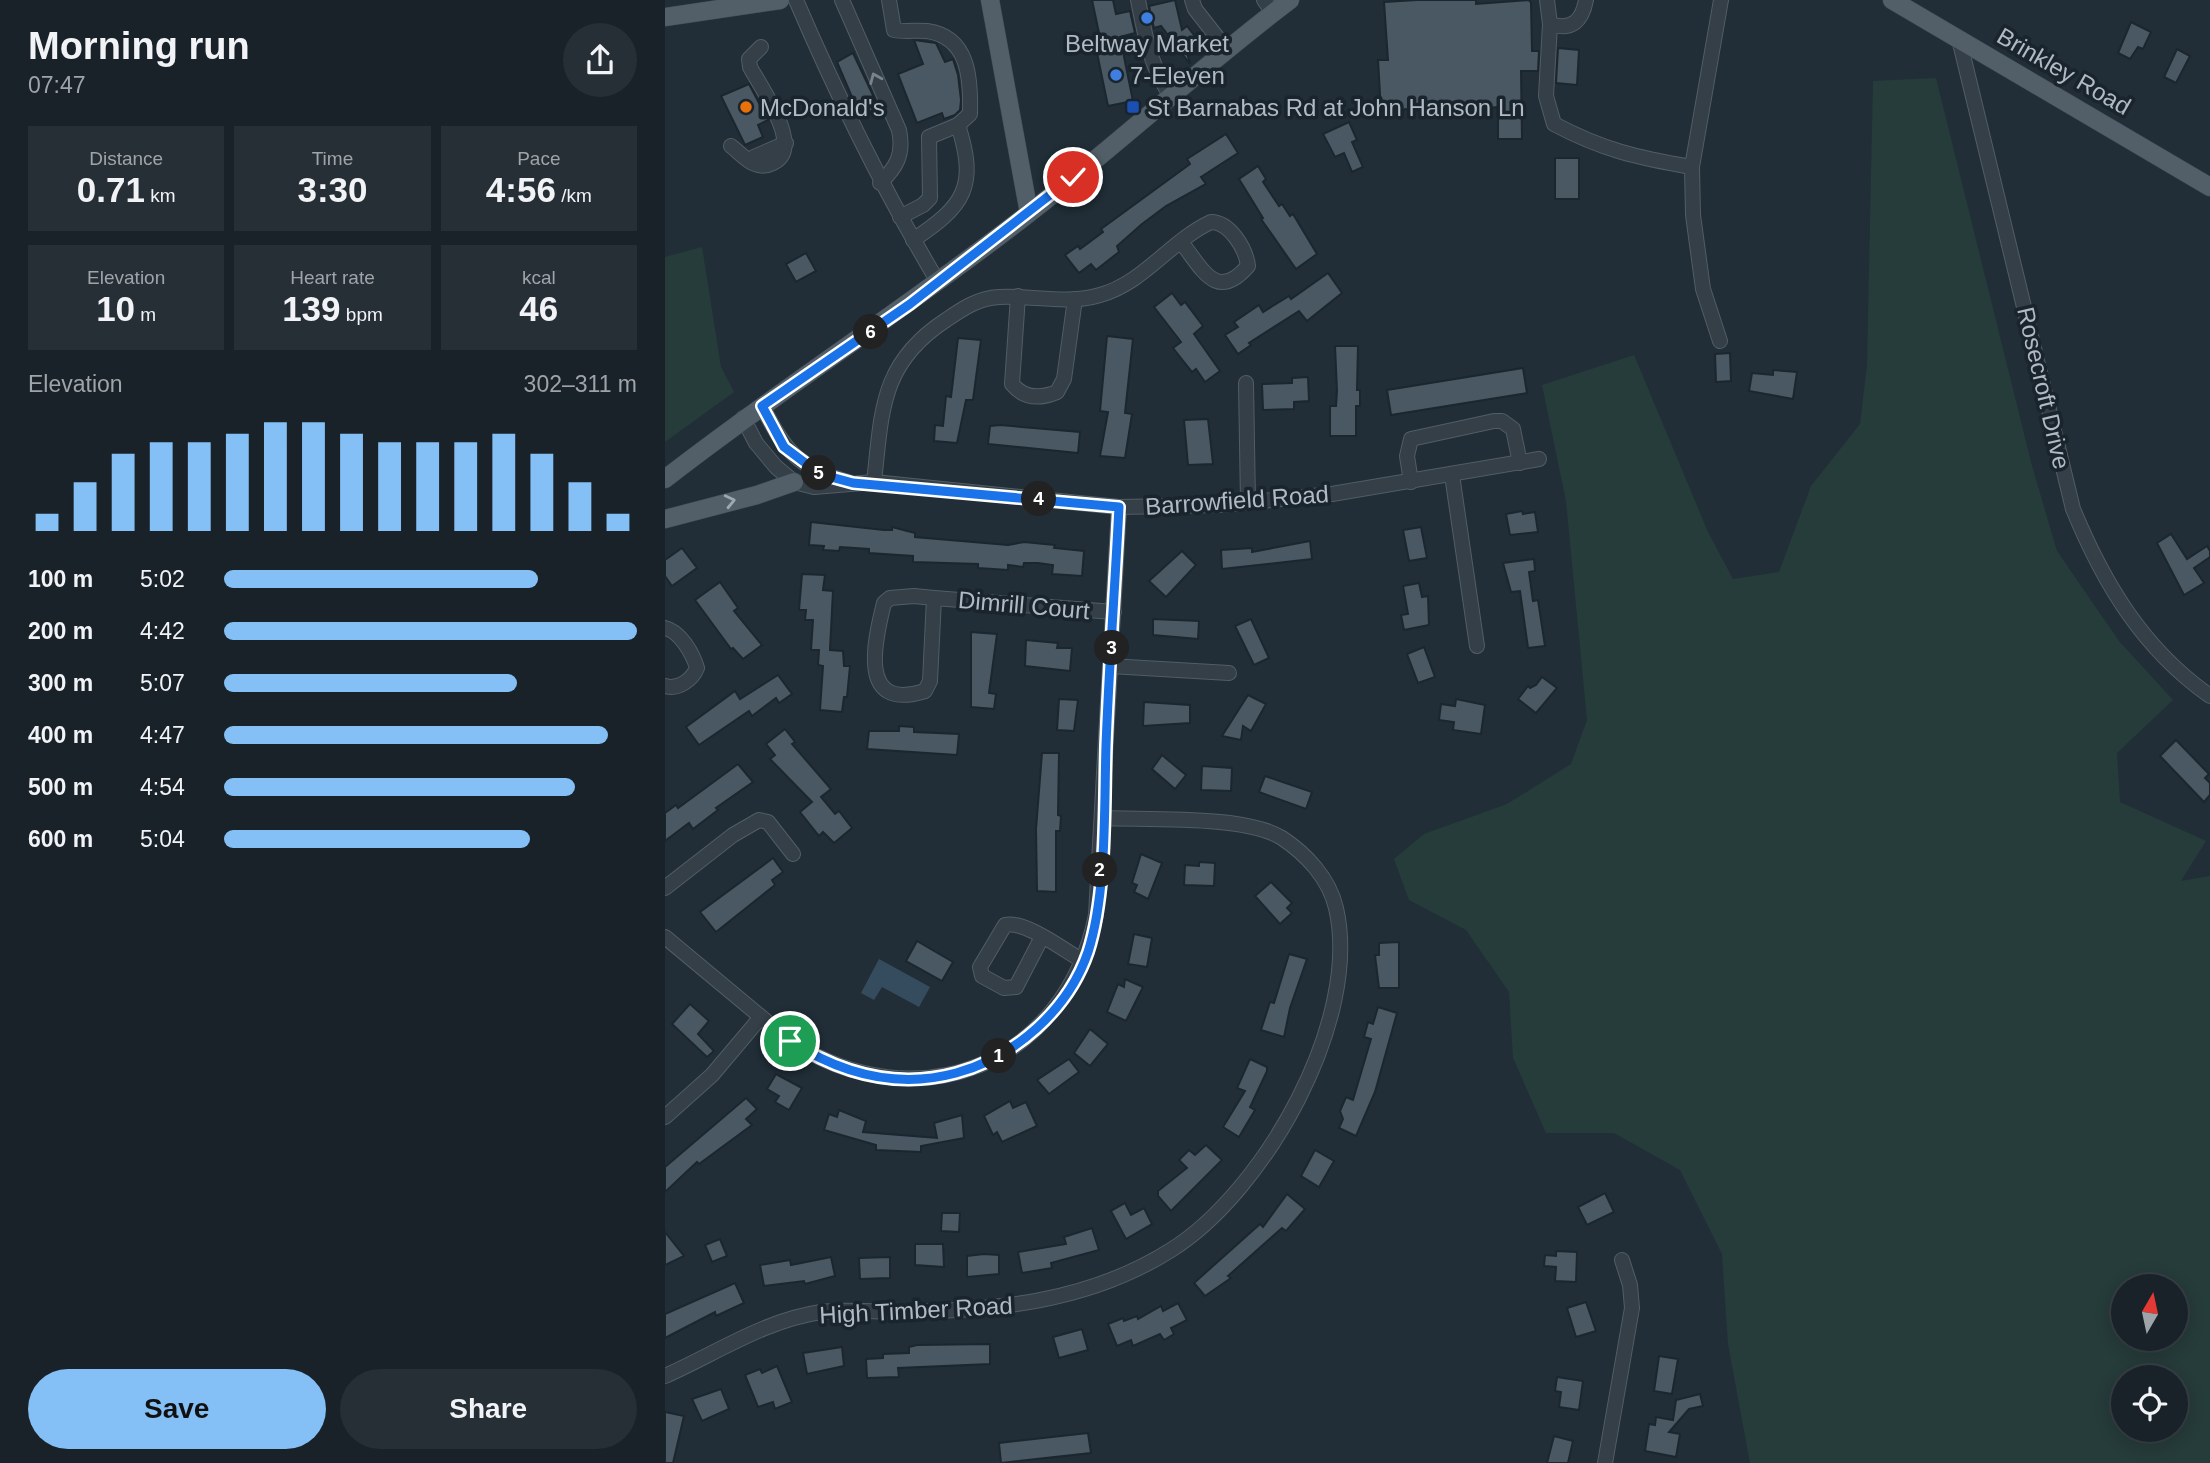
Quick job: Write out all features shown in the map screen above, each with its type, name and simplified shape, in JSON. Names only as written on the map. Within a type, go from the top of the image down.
[{"type":"main road","points":[[665,18],[780,0]]},
{"type":"main road","points":[[990,0],[1029,213]]},
{"type":"main road","points":[[665,479],[744,418],[938,282],[1029,213],[1227,50],[1268,7],[1290,0]]},
{"type":"main road","name":"Brinkley Road","points":[[1892,0],[2210,187]]},
{"type":"main road","points":[[665,519],[757,495],[794,481]]},
{"type":"street","points":[[796,0],[880,183],[938,282]]},
{"type":"street","points":[[842,0],[902,142],[898,162],[880,183]]},
{"type":"street","points":[[890,0],[894,30],[935,33],[957,43],[965,59],[971,92],[970,114],[958,125],[929,137],[930,198],[923,205],[900,217]]},
{"type":"street","points":[[1138,0],[1150,58],[1156,75],[1171,96]]},
{"type":"street","points":[[1192,0],[1195,9],[1227,50]]},
{"type":"street","points":[[1547,0],[1550,24],[1546,96],[1554,124],[1595,146],[1636,158],[1692,167]]},
{"type":"street","points":[[1550,24],[1561,28],[1574,25],[1582,17],[1586,0]]},
{"type":"street","points":[[1720,341],[1703,289],[1693,215],[1692,167],[1721,0]]},
{"type":"street","name":"Rosecroft Drive","points":[[1959,39],[2073,509],[2104,576],[2127,613],[2162,658],[2210,696]]},
{"type":"street","points":[[731,146],[755,166],[766,166],[781,158],[786,143],[785,132],[750,66],[749,60],[761,47]]},
{"type":"street","points":[[913,240],[939,223],[958,205],[965,193],[965,145],[958,125]]},
{"type":"street","points":[[874,482],[885,404],[897,366],[935,327],[969,305],[986,298],[1019,296],[1075,299],[1115,289],[1181,242],[1208,223],[1221,223],[1246,254],[1248,266],[1227,283],[1210,279],[1181,242]]},
{"type":"street","points":[[1019,296],[1012,384],[1019,393],[1042,397],[1057,392],[1064,379],[1075,299]]},
{"type":"street","points":[[1246,383],[1248,503]]},
{"type":"street","name":"Barrowfield Road","points":[[762,406],[784,447],[820,474],[853,483]]},
{"type":"street","points":[[744,418],[761,449],[794,481]]},
{"type":"street","points":[[1411,482],[1407,456],[1411,439],[1494,421],[1501,421],[1513,429],[1520,463]]},
{"type":"street","name":"Barrowfield Road","points":[[794,481],[814,486],[874,482],[1119,507],[1248,503],[1411,482],[1539,459]]},
{"type":"street","points":[[1452,475],[1477,646]]},
{"type":"street","points":[[665,937],[790,1041],[841,1068],[886,1078],[936,1078],[993,1060],[1033,1032],[1064,997],[1083,961],[1096,915],[1119,507]]},
{"type":"street","name":"Dimrill Court","points":[[935,598],[930,681],[925,691],[916,694],[889,691],[881,687],[875,674],[884,603],[890,598],[935,598],[1114,612]]},
{"type":"street","points":[[665,628],[672,630],[694,657],[697,668],[680,686],[665,686]]},
{"type":"street","points":[[1110,666],[1229,673]]},
{"type":"street","name":"High Timber Road","points":[[665,1376],[762,1330],[817,1313],[991,1308],[1047,1300],[1097,1286],[1142,1267],[1189,1238],[1255,1170],[1316,1060],[1330,1015],[1339,955],[1338,921],[1330,890],[1312,863],[1279,836],[1233,824],[1103,818]]},
{"type":"street","points":[[665,888],[739,830],[759,820],[768,822],[793,854]]},
{"type":"street","points":[[1042,937],[1016,987],[1004,988],[982,976],[980,967],[1005,925],[1019,924],[1042,937],[1083,961]]},
{"type":"street","points":[[665,1117],[712,1075],[761,1017]]},
{"type":"street","points":[[1605,1463],[1632,1308],[1630,1285],[1622,1260]]},
{"type":"green space","points":[[1936,78],[2032,466],[2057,551],[2119,641],[2173,700],[2117,753],[2120,802],[2206,841],[2181,881],[2210,876],[2210,1463],[1750,1463],[1728,1344],[1722,1254],[1680,1170],[1614,1133],[1546,1133],[1513,1058],[1509,992],[1466,930],[1409,900],[1394,859],[1424,834],[1507,804],[1571,764],[1587,720],[1566,501],[1542,385],[1634,355],[1708,532],[1733,579],[1779,572],[1811,486],[1860,424],[1867,365],[1873,81]]},
{"type":"green space","points":[[702,247],[721,367],[734,392],[665,442],[665,257]]},
{"type":"water","points":[[879,959],[930,987],[919,1007],[882,987],[874,1000],[861,993]]},
{"type":"building","points":[[1092,0],[1113,0],[1116,14],[1130,11],[1135,33],[1120,37],[1133,101],[1108,106],[1097,53],[1103,52]]},
{"type":"building","points":[[1175,0],[1182,30],[1187,26],[1197,39],[1186,48],[1190,64],[1161,26],[1154,28],[1149,6]]},
{"type":"building","points":[[1476,0],[1476,4],[1529,0],[1532,51],[1539,51],[1538,71],[1521,71],[1522,139],[1498,139],[1498,107],[1490,108],[1490,103],[1381,111],[1378,60],[1388,60],[1384,2]]},
{"type":"building","points":[[2131,22],[2151,32],[2143,49],[2138,47],[2130,59],[2118,53]]},
{"type":"building","points":[[914,40],[936,43],[945,62],[953,59],[961,100],[960,110],[955,115],[944,119],[942,113],[917,123],[898,74],[923,64]]},
{"type":"building","points":[[1558,48],[1579,50],[1577,85],[1556,83]]},
{"type":"building","points":[[2177,49],[2190,56],[2176,83],[2164,77]]},
{"type":"building","points":[[853,53],[879,108],[860,116],[837,62]]},
{"type":"building","name":"McDonald's","points":[[749,84],[768,120],[758,125],[763,137],[745,145],[721,96]]},
{"type":"building","points":[[1349,122],[1357,140],[1352,142],[1363,167],[1352,172],[1344,153],[1335,157],[1323,134]]},
{"type":"building","points":[[1226,134],[1238,153],[1201,177],[1206,184],[1166,206],[1142,224],[1117,246],[1119,252],[1096,270],[1091,264],[1079,273],[1065,255],[1078,246],[1080,249],[1103,232],[1101,229],[1190,164],[1187,159]]},
{"type":"building","points":[[1555,158],[1579,158],[1579,199],[1555,199]]},
{"type":"building","points":[[1258,166],[1266,179],[1263,182],[1279,206],[1282,204],[1290,216],[1293,214],[1317,254],[1296,269],[1261,219],[1263,218],[1239,179]]},
{"type":"building","points":[[806,253],[816,271],[796,282],[786,264]]},
{"type":"building","points":[[1328,273],[1342,293],[1307,321],[1299,311],[1249,343],[1251,345],[1238,354],[1225,335],[1238,327],[1234,322],[1259,305],[1263,312],[1289,296],[1291,299]]},
{"type":"building","points":[[1172,293],[1181,305],[1185,302],[1203,326],[1194,334],[1220,371],[1205,382],[1196,369],[1192,372],[1173,348],[1181,342],[1154,307]]},
{"type":"building","points":[[1107,336],[1133,339],[1125,413],[1132,414],[1125,458],[1100,456],[1108,412],[1100,411]]},
{"type":"building","points":[[958,338],[981,340],[973,400],[966,400],[957,443],[934,441],[935,425],[943,426],[946,396],[951,397]]},
{"type":"building","points":[[1335,346],[1358,346],[1357,390],[1360,390],[1360,406],[1356,406],[1356,436],[1330,436],[1330,406],[1336,406],[1337,391]]},
{"type":"building","points":[[1730,353],[1731,381],[1716,382],[1715,354]]},
{"type":"building","points":[[1523,368],[1527,393],[1391,415],[1387,390]]},
{"type":"building","points":[[1773,370],[1797,372],[1793,399],[1749,391],[1752,373],[1773,375]]},
{"type":"building","points":[[1308,377],[1309,401],[1294,402],[1294,409],[1263,410],[1262,384],[1292,383],[1292,378]]},
{"type":"building","points":[[1208,419],[1213,464],[1188,465],[1184,420]]},
{"type":"building","points":[[990,426],[1080,432],[1078,453],[988,444]]},
{"type":"building","points":[[1522,511],[1523,514],[1535,512],[1538,532],[1510,535],[1506,514]]},
{"type":"building","points":[[811,522],[884,530],[892,530],[892,527],[915,533],[915,537],[1008,545],[1024,542],[1055,545],[1054,548],[1084,551],[1082,576],[1052,574],[1053,565],[1038,563],[1024,563],[1023,567],[1008,565],[1008,570],[978,568],[978,564],[913,562],[913,556],[869,553],[869,549],[840,547],[839,551],[823,550],[824,546],[809,545]]},
{"type":"building","points":[[1421,527],[1427,558],[1409,561],[1403,530]]},
{"type":"building","points":[[2171,534],[2187,559],[2207,546],[2210,551],[2210,557],[2194,568],[2204,583],[2184,595],[2157,543]]},
{"type":"building","points":[[1310,541],[1312,559],[1222,569],[1221,550],[1252,548],[1252,552]]},
{"type":"building","points":[[682,548],[697,568],[672,586],[665,576],[665,560]]},
{"type":"building","points":[[1182,551],[1196,565],[1166,597],[1149,581]]},
{"type":"building","points":[[1534,559],[1535,571],[1529,572],[1533,601],[1538,600],[1545,646],[1528,648],[1520,591],[1511,592],[1503,563]]},
{"type":"building","points":[[802,574],[825,575],[823,590],[833,591],[830,650],[843,651],[844,666],[850,666],[847,697],[844,697],[842,712],[820,710],[823,666],[818,665],[819,650],[811,650],[813,620],[805,620],[806,610],[799,610]]},
{"type":"building","points":[[720,582],[738,608],[734,611],[762,645],[743,659],[731,649],[695,600]]},
{"type":"building","points":[[1419,583],[1422,597],[1428,596],[1429,625],[1404,630],[1401,615],[1408,614],[1403,586]]},
{"type":"building","points":[[1153,619],[1199,621],[1198,639],[1153,635]]},
{"type":"building","points":[[1251,619],[1269,658],[1254,665],[1235,626]]},
{"type":"building","points":[[971,632],[997,634],[989,693],[996,694],[994,709],[971,707]]},
{"type":"building","points":[[1026,640],[1058,643],[1057,648],[1072,648],[1070,671],[1025,666]]},
{"type":"building","points":[[1424,647],[1435,677],[1418,683],[1407,654]]},
{"type":"building","points":[[778,675],[792,694],[779,703],[776,698],[752,716],[749,711],[699,745],[686,727],[735,691],[740,699]]},
{"type":"building","points":[[1542,677],[1557,688],[1536,713],[1518,699],[1528,686],[1530,688],[1536,685]]},
{"type":"building","points":[[1248,695],[1266,704],[1251,731],[1243,726],[1241,740],[1222,736]]},
{"type":"building","points":[[1059,699],[1078,700],[1074,731],[1057,730]]},
{"type":"building","points":[[1456,699],[1485,705],[1481,734],[1453,730],[1454,722],[1439,720],[1441,704],[1455,706]]},
{"type":"building","points":[[1144,702],[1190,705],[1190,723],[1143,726]]},
{"type":"building","points":[[899,726],[914,727],[914,732],[959,734],[957,755],[867,749],[869,731],[899,731]]},
{"type":"building","points":[[785,729],[795,742],[792,744],[831,789],[821,797],[835,814],[839,811],[852,828],[834,843],[823,832],[819,836],[800,812],[812,802],[770,759],[775,755],[766,744]]},
{"type":"building","points":[[2176,740],[2209,774],[2205,778],[2210,783],[2210,795],[2204,802],[2160,756]]},
{"type":"building","points":[[1042,753],[1059,753],[1058,815],[1061,816],[1060,831],[1056,831],[1056,892],[1037,891],[1036,829]]},
{"type":"building","points":[[1162,755],[1186,775],[1175,789],[1152,769]]},
{"type":"building","points":[[738,764],[753,782],[716,808],[718,810],[693,829],[689,823],[665,841],[665,813],[676,805],[678,808]]},
{"type":"building","points":[[1202,766],[1232,768],[1231,791],[1201,790]]},
{"type":"building","points":[[1265,776],[1312,792],[1306,809],[1259,792]]},
{"type":"building","points":[[1141,854],[1162,863],[1148,899],[1134,892],[1137,885],[1132,883]]},
{"type":"building","points":[[773,858],[783,872],[772,880],[775,885],[716,932],[700,912]]},
{"type":"building","points":[[1199,862],[1215,863],[1214,886],[1184,885],[1185,865],[1199,866]]},
{"type":"building","points":[[1271,882],[1292,903],[1287,908],[1292,913],[1280,924],[1255,896]]},
{"type":"building","points":[[1134,934],[1152,938],[1147,967],[1128,964]]},
{"type":"building","points":[[917,941],[953,962],[942,981],[906,961]]},
{"type":"building","points":[[1399,942],[1399,988],[1379,988],[1375,955],[1379,955],[1379,943]]},
{"type":"building","points":[[1289,954],[1307,959],[1290,1008],[1284,1037],[1261,1030],[1270,1002],[1274,1003]]},
{"type":"building","points":[[1125,979],[1143,987],[1126,1021],[1107,1012],[1118,984],[1124,987]]},
{"type":"building","points":[[690,1004],[709,1021],[698,1034],[714,1051],[707,1057],[672,1024]]},
{"type":"building","points":[[1378,1007],[1397,1013],[1375,1092],[1356,1136],[1339,1128],[1343,1119],[1340,1111],[1346,1097],[1353,1100],[1371,1039],[1364,1037],[1368,1022],[1373,1024]]},
{"type":"building","points":[[1090,1029],[1108,1044],[1090,1066],[1074,1053]]},
{"type":"building","points":[[1069,1059],[1079,1072],[1049,1094],[1037,1080]]},
{"type":"building","points":[[1250,1059],[1267,1067],[1267,1071],[1250,1107],[1255,1110],[1239,1137],[1223,1127],[1245,1091],[1237,1088]]},
{"type":"building","points":[[776,1074],[802,1088],[789,1110],[775,1102],[779,1096],[767,1089]]},
{"type":"building","points":[[746,1098],[757,1109],[746,1119],[752,1125],[699,1164],[697,1162],[665,1192],[665,1167]]},
{"type":"building","points":[[1010,1101],[1013,1108],[1026,1102],[1037,1126],[1002,1142],[997,1132],[993,1135],[984,1116]]},
{"type":"building","points":[[839,1110],[866,1121],[863,1132],[937,1138],[934,1123],[962,1115],[964,1138],[921,1146],[921,1152],[876,1150],[876,1145],[824,1130],[829,1114],[837,1117]]},
{"type":"building","points":[[1206,1145],[1222,1160],[1171,1211],[1158,1196],[1158,1191],[1187,1168],[1179,1160],[1189,1150],[1195,1155]]},
{"type":"building","points":[[1315,1150],[1334,1161],[1319,1187],[1301,1176]]},
{"type":"building","points":[[1605,1193],[1614,1212],[1587,1225],[1578,1207]]},
{"type":"building","points":[[1287,1194],[1305,1209],[1286,1231],[1282,1228],[1228,1276],[1231,1278],[1205,1296],[1194,1283],[1260,1224],[1263,1227]]},
{"type":"building","points":[[1125,1203],[1131,1215],[1144,1208],[1152,1224],[1126,1239],[1111,1211]]},
{"type":"building","points":[[942,1213],[960,1213],[959,1232],[941,1231]]},
{"type":"building","points":[[1092,1228],[1099,1250],[1051,1263],[1052,1268],[1022,1273],[1018,1252],[1066,1244],[1064,1237]]},
{"type":"building","points":[[665,1232],[684,1256],[665,1265]]},
{"type":"building","points":[[720,1239],[727,1256],[712,1262],[705,1245]]},
{"type":"building","points":[[915,1244],[943,1244],[944,1267],[915,1265]]},
{"type":"building","points":[[1556,1251],[1577,1252],[1576,1282],[1555,1281],[1556,1267],[1544,1266],[1545,1255],[1556,1256]]},
{"type":"building","points":[[999,1255],[999,1274],[967,1277],[967,1256]]},
{"type":"building","points":[[831,1257],[835,1276],[805,1284],[804,1281],[764,1286],[760,1265],[790,1260],[791,1265]]},
{"type":"building","points":[[890,1257],[890,1278],[860,1279],[859,1258]]},
{"type":"building","points":[[735,1283],[744,1303],[716,1316],[715,1312],[665,1338],[665,1314]]},
{"type":"building","points":[[1586,1302],[1596,1331],[1576,1337],[1567,1308]]},
{"type":"building","points":[[1178,1303],[1187,1320],[1171,1328],[1174,1334],[1164,1340],[1160,1334],[1133,1346],[1131,1340],[1117,1346],[1108,1324],[1123,1318],[1124,1321],[1137,1316],[1138,1319],[1161,1306],[1163,1311]]},
{"type":"building","points":[[1082,1329],[1088,1350],[1059,1358],[1053,1337]]},
{"type":"building","points":[[990,1344],[990,1364],[898,1368],[899,1377],[867,1378],[866,1359],[883,1358],[883,1354],[909,1353],[909,1347],[917,1345]]},
{"type":"building","points":[[842,1347],[844,1366],[807,1374],[803,1353]]},
{"type":"building","points":[[1659,1356],[1678,1359],[1672,1394],[1654,1391]]},
{"type":"building","points":[[777,1366],[792,1402],[775,1409],[773,1402],[758,1407],[745,1375],[760,1369],[762,1373]]},
{"type":"building","points":[[1557,1377],[1583,1381],[1579,1410],[1559,1407],[1561,1392],[1555,1391]]},
{"type":"building","points":[[721,1389],[729,1409],[702,1421],[692,1399]]},
{"type":"building","points":[[1700,1394],[1703,1406],[1689,1409],[1669,1432],[1680,1434],[1676,1457],[1645,1451],[1649,1424],[1655,1425],[1656,1417],[1673,1420],[1676,1400]]},
{"type":"building","points":[[665,1412],[684,1416],[673,1463],[665,1463]]},
{"type":"building","points":[[1088,1433],[1091,1453],[1001,1463],[999,1443]]},
{"type":"building","points":[[1554,1436],[1573,1441],[1568,1463],[1547,1463]]},
{"type":"place","name":"Beltway Market","points":[[1147,18]]},
{"type":"place","name":"7-Eleven","points":[[1116,75]]},
{"type":"place","name":"McDonald's","points":[[746,107]]},
{"type":"place","name":"St Barnabas Rd at John Hanson Ln","points":[[1133,107]]},
{"type":"route","points":[[790,1041],[841,1068],[886,1078],[936,1078],[967,1070],[1013,1048],[1044,1022],[1064,997],[1088,952],[1096,915],[1099,881],[1119,507],[874,482],[853,483],[820,474],[784,447],[762,406],[910,304],[1073,177]]}]
